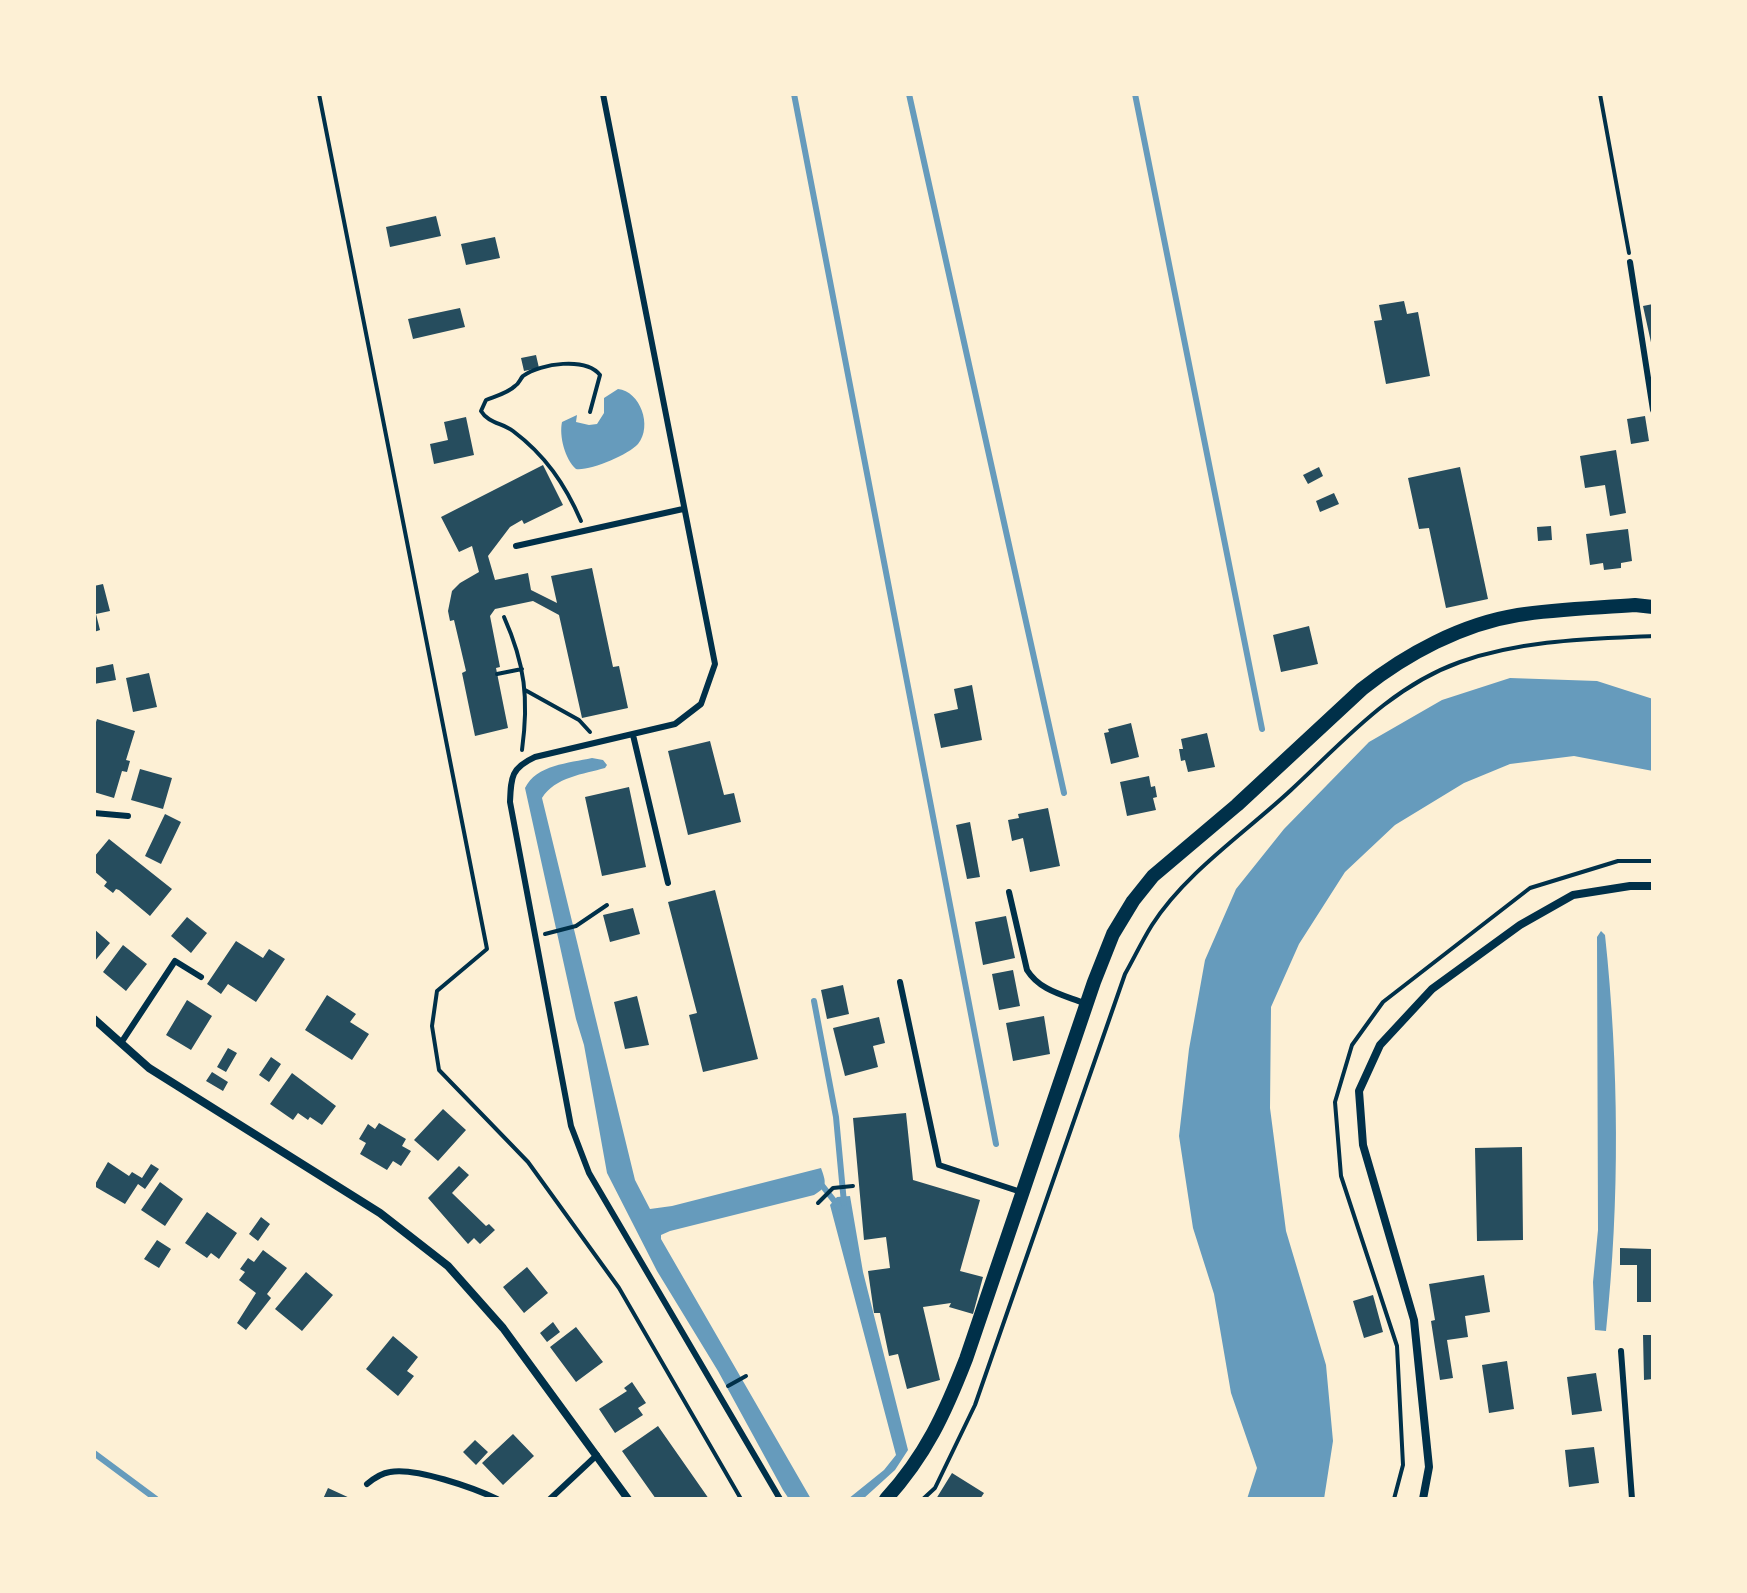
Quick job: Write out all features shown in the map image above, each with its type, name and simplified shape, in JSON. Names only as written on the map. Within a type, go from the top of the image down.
[{"type":"street","points":[[886,1499],[929,1444],[944,1414],[966,1359],[1086,1004],[1113,934],[1153,876],[1237,805],[1383,672],[1414,654],[1459,633],[1517,615],[1635,605],[1653,607]]},
{"type":"street","points":[[1423,1499],[1429,1467],[1414,1320],[1363,1145],[1359,1091],[1380,1045],[1432,989],[1520,925],[1573,895],[1630,886],[1653,886]]},
{"type":"street","points":[[94,1019],[149,1068],[380,1213],[448,1266],[503,1328],[628,1499]]},
{"type":"lane","points":[[603,94],[715,664],[701,704],[675,724],[535,757],[520,764],[511,779],[510,802],[571,1126],[589,1173],[780,1499]]},
{"type":"lane","points":[[1630,262],[1653,410]]},
{"type":"lane","points":[[516,546],[683,509]]},
{"type":"lane","points":[[633,735],[668,883]]},
{"type":"lane","points":[[94,813],[128,816]]},
{"type":"lane","points":[[1009,892],[1027,970],[1032,978],[1039,985],[1086,1004]]},
{"type":"lane","points":[[121,1043],[175,961],[201,977]]},
{"type":"lane","points":[[900,982],[939,1165],[1021,1192]]},
{"type":"lane","points":[[1621,1351],[1632,1499]]},
{"type":"lane","points":[[550,1499],[597,1455]]},
{"type":"lane","points":[[367,1484],[390,1472],[408,1472],[466,1485],[497,1499]]},
{"type":"path","points":[[319,94],[487,949],[437,991],[432,1026],[439,1070],[528,1162],[619,1288],[741,1499]]},
{"type":"path","points":[[1600,94],[1630,262]]},
{"type":"path","points":[[585,530],[570,496],[549,463],[510,428],[485,418],[481,411],[486,400],[515,387],[523,376],[551,367],[582,363],[600,375],[590,412]]},
{"type":"path","points":[[504,617],[518,650],[525,690],[526,717],[520,764]]},
{"type":"path","points":[[923,1499],[935,1488],[975,1405],[1125,974],[1152,924],[1184,886],[1293,789],[1354,727],[1432,674],[1489,652],[1557,641],[1653,636]]},
{"type":"path","points":[[497,674],[522,669]]},
{"type":"path","points":[[525,690],[579,720],[599,743]]},
{"type":"path","points":[[1394,1499],[1403,1465],[1397,1346],[1341,1176],[1335,1102],[1352,1045],[1383,1002],[1530,888],[1618,861],[1653,861]]},
{"type":"path","points":[[554,932],[576,926],[607,905]]},
{"type":"path","points":[[818,1203],[833,1188],[853,1186]]},
{"type":"path","points":[[716,1393],[746,1376]]},
{"type":"water","points":[[618,389],[633,396],[642,410],[642,437],[638,444],[618,457],[599,465],[576,469],[564,447],[562,422],[577,415],[576,422],[597,424],[604,413],[604,398]]},
{"type":"water","points":[[1510,678],[1597,681],[1653,699],[1653,771],[1574,756],[1510,764],[1464,783],[1395,825],[1345,872],[1299,944],[1271,1007],[1270,1108],[1286,1231],[1326,1365],[1333,1441],[1324,1499],[1247,1499],[1257,1468],[1231,1393],[1214,1294],[1193,1228],[1179,1136],[1189,1049],[1205,960],[1236,889],[1284,829],[1369,742],[1442,700]]},
{"type":"water","points":[[592,758],[603,760],[607,765],[554,785],[542,798],[635,1180],[650,1209],[821,1168],[824,1177],[824,1187],[814,1195],[661,1235],[811,1499],[789,1499],[783,1490],[718,1371],[657,1271],[607,1173],[584,1045],[525,788],[530,780],[545,770]]},
{"type":"water","points":[[1601,931],[1605,935],[1610,984],[1616,1133],[1614,1232],[1606,1331],[1595,1330],[1593,1282],[1598,1230],[1597,937]]},
{"type":"water","points":[[850,1196],[863,1272],[908,1450],[895,1470],[863,1499],[848,1499],[884,1470],[896,1455],[830,1205],[837,1197]]},
{"type":"building","points":[[436,216],[441,236],[390,247],[386,227]]},
{"type":"building","points":[[495,237],[500,258],[466,265],[461,244]]},
{"type":"building","points":[[1404,301],[1407,314],[1418,312],[1430,376],[1386,384],[1374,321],[1382,320],[1379,305]]},
{"type":"building","points":[[1653,304],[1653,347],[1652,347],[1643,306]]},
{"type":"building","points":[[460,308],[465,327],[413,339],[408,319]]},
{"type":"building","points":[[536,355],[539,368],[524,371],[521,358]]},
{"type":"building","points":[[1645,416],[1649,441],[1631,444],[1627,419]]},
{"type":"building","points":[[466,417],[474,455],[434,464],[430,444],[448,440],[444,422]]},
{"type":"building","points":[[1616,450],[1626,513],[1610,516],[1605,485],[1585,488],[1580,456]]},
{"type":"building","points":[[543,465],[563,505],[524,524],[522,520],[510,527],[488,556],[495,580],[528,573],[531,590],[557,603],[551,576],[592,568],[613,667],[619,666],[628,708],[582,718],[559,615],[533,601],[495,609],[490,616],[508,728],[475,736],[462,673],[466,671],[454,620],[450,621],[448,611],[452,591],[479,572],[472,546],[459,552],[441,517]]},
{"type":"building","points":[[1319,467],[1323,476],[1308,484],[1303,475]]},
{"type":"building","points":[[1460,467],[1488,599],[1446,608],[1429,528],[1419,529],[1408,478]]},
{"type":"building","points":[[1334,493],[1339,504],[1320,512],[1316,501]]},
{"type":"building","points":[[1551,526],[1552,540],[1538,541],[1537,527]]},
{"type":"building","points":[[1628,529],[1632,561],[1621,563],[1621,568],[1604,570],[1603,563],[1590,565],[1586,534]]},
{"type":"building","points":[[103,584],[110,611],[96,614],[100,630],[94,632],[94,586]]},
{"type":"building","points":[[1309,626],[1318,664],[1281,672],[1273,635]]},
{"type":"building","points":[[113,664],[116,680],[94,684],[94,668]]},
{"type":"building","points":[[149,673],[157,707],[133,712],[126,678]]},
{"type":"building","points":[[972,685],[982,740],[941,748],[934,714],[958,709],[954,689]]},
{"type":"building","points":[[97,719],[135,731],[126,760],[130,761],[127,772],[122,771],[114,798],[94,792],[94,728]]},
{"type":"building","points":[[1131,723],[1139,757],[1111,764],[1104,733]]},
{"type":"building","points":[[1207,733],[1215,767],[1188,772],[1185,760],[1181,761],[1181,739]]},
{"type":"building","points":[[710,741],[724,795],[734,793],[741,822],[688,835],[668,751]]},
{"type":"building","points":[[140,769],[172,778],[163,809],[131,800]]},
{"type":"building","points":[[1149,776],[1151,787],[1155,786],[1157,797],[1153,798],[1156,810],[1127,816],[1120,782]]},
{"type":"building","points":[[629,787],[646,867],[602,876],[585,797]]},
{"type":"building","points":[[1048,808],[1060,866],[1030,872],[1023,838],[1012,841],[1008,820],[1019,818],[1018,814]]},
{"type":"building","points":[[165,814],[181,822],[161,864],[145,856]]},
{"type":"building","points":[[970,822],[980,877],[967,879],[956,825]]},
{"type":"building","points":[[109,839],[172,889],[150,916],[119,890],[113,893],[104,886],[107,882],[94,871],[94,857]]},
{"type":"building","points":[[715,890],[758,1059],[703,1072],[689,1015],[697,1013],[668,902]]},
{"type":"building","points":[[633,908],[640,934],[610,942],[603,915]]},
{"type":"building","points":[[1006,916],[1015,958],[983,965],[975,922]]},
{"type":"building","points":[[187,917],[207,933],[191,953],[171,936]]},
{"type":"building","points":[[94,929],[110,943],[94,962]]},
{"type":"building","points":[[236,941],[263,958],[269,949],[285,959],[256,1002],[228,984],[221,994],[207,984]]},
{"type":"building","points":[[123,945],[147,964],[126,991],[103,972]]},
{"type":"building","points":[[1013,970],[1020,1006],[999,1010],[992,974]]},
{"type":"building","points":[[843,985],[849,1014],[827,1019],[821,990]]},
{"type":"building","points":[[327,995],[356,1014],[350,1022],[369,1034],[352,1060],[305,1030]]},
{"type":"building","points":[[637,996],[649,1045],[625,1049],[614,1002]]},
{"type":"building","points":[[187,1000],[212,1016],[191,1050],[166,1035]]},
{"type":"building","points":[[1044,1016],[1050,1054],[1013,1061],[1006,1023]]},
{"type":"building","points":[[879,1017],[885,1043],[873,1046],[878,1067],[845,1076],[833,1028]]},
{"type":"building","points":[[228,1048],[237,1053],[226,1072],[217,1067]]},
{"type":"building","points":[[271,1057],[281,1064],[269,1082],[259,1075]]},
{"type":"building","points":[[212,1072],[228,1082],[223,1091],[206,1081]]},
{"type":"building","points":[[292,1073],[336,1106],[322,1125],[298,1113],[293,1120],[270,1104]]},
{"type":"building","points":[[443,1109],[466,1130],[438,1161],[414,1140]]},
{"type":"building","points":[[906,1113],[913,1180],[980,1200],[960,1271],[983,1277],[973,1314],[949,1307],[951,1303],[923,1307],[940,1380],[907,1389],[898,1354],[889,1356],[880,1313],[874,1313],[868,1271],[890,1268],[886,1237],[864,1240],[853,1118]]},
{"type":"building","points":[[379,1123],[406,1139],[402,1146],[411,1151],[401,1166],[393,1161],[387,1170],[360,1154],[366,1143],[359,1139],[368,1124],[375,1129]]},
{"type":"building","points":[[1522,1147],[1523,1240],[1477,1241],[1475,1148]]},
{"type":"building","points":[[108,1162],[129,1176],[132,1172],[142,1178],[151,1164],[159,1169],[145,1189],[138,1184],[125,1204],[94,1186]]},
{"type":"building","points":[[459,1166],[469,1175],[452,1193],[486,1226],[489,1224],[495,1230],[480,1244],[474,1238],[468,1244],[428,1198]]},
{"type":"building","points":[[160,1182],[183,1199],[165,1226],[141,1210]]},
{"type":"building","points":[[207,1212],[237,1233],[219,1259],[211,1253],[207,1258],[185,1243]]},
{"type":"building","points":[[261,1217],[270,1224],[258,1241],[249,1234]]},
{"type":"building","points":[[157,1240],[171,1249],[159,1268],[144,1259]]},
{"type":"building","points":[[1620,1248],[1651,1249],[1653,1302],[1637,1302],[1637,1265],[1620,1265]]},
{"type":"building","points":[[263,1250],[287,1268],[267,1294],[271,1298],[246,1330],[237,1323],[256,1293],[239,1280],[245,1272],[240,1269],[248,1258],[254,1262]]},
{"type":"building","points":[[527,1267],[548,1293],[524,1313],[503,1287]]},
{"type":"building","points":[[306,1272],[333,1295],[302,1331],[275,1309]]},
{"type":"building","points":[[1484,1275],[1490,1312],[1465,1316],[1468,1337],[1447,1340],[1453,1378],[1440,1380],[1429,1284]]},
{"type":"building","points":[[1373,1295],[1383,1332],[1364,1338],[1353,1301]]},
{"type":"building","points":[[553,1322],[560,1332],[547,1342],[540,1333]]},
{"type":"building","points":[[576,1327],[603,1362],[576,1382],[550,1347]]},
{"type":"building","points":[[1643,1335],[1653,1335],[1653,1379],[1644,1380]]},
{"type":"building","points":[[393,1336],[418,1357],[407,1371],[414,1376],[398,1396],[366,1369]]},
{"type":"building","points":[[1507,1361],[1514,1409],[1489,1413],[1482,1365]]},
{"type":"building","points":[[1596,1373],[1602,1411],[1572,1415],[1567,1377]]},
{"type":"building","points":[[632,1382],[646,1403],[638,1408],[643,1415],[615,1433],[599,1409],[627,1391],[624,1388]]},
{"type":"building","points":[[658,1426],[709,1499],[656,1499],[622,1451]]},
{"type":"building","points":[[513,1434],[534,1456],[503,1485],[482,1463]]},
{"type":"building","points":[[475,1440],[488,1452],[476,1465],[463,1452]]},
{"type":"building","points":[[1594,1447],[1599,1483],[1569,1487],[1565,1450]]},
{"type":"building","points":[[952,1473],[984,1493],[980,1499],[936,1499]]},
{"type":"building","points":[[328,1488],[352,1499],[323,1499]]},
{"type":"waterway","points":[[794,94],[996,1144]]},
{"type":"waterway","points":[[909,94],[1064,793]]},
{"type":"waterway","points":[[1135,94],[1262,729]]},
{"type":"waterway","points":[[814,1001],[836,1117],[844,1203]]},
{"type":"waterway","points":[[821,1184],[839,1207]]},
{"type":"waterway","points":[[94,1453],[156,1499]]}]
